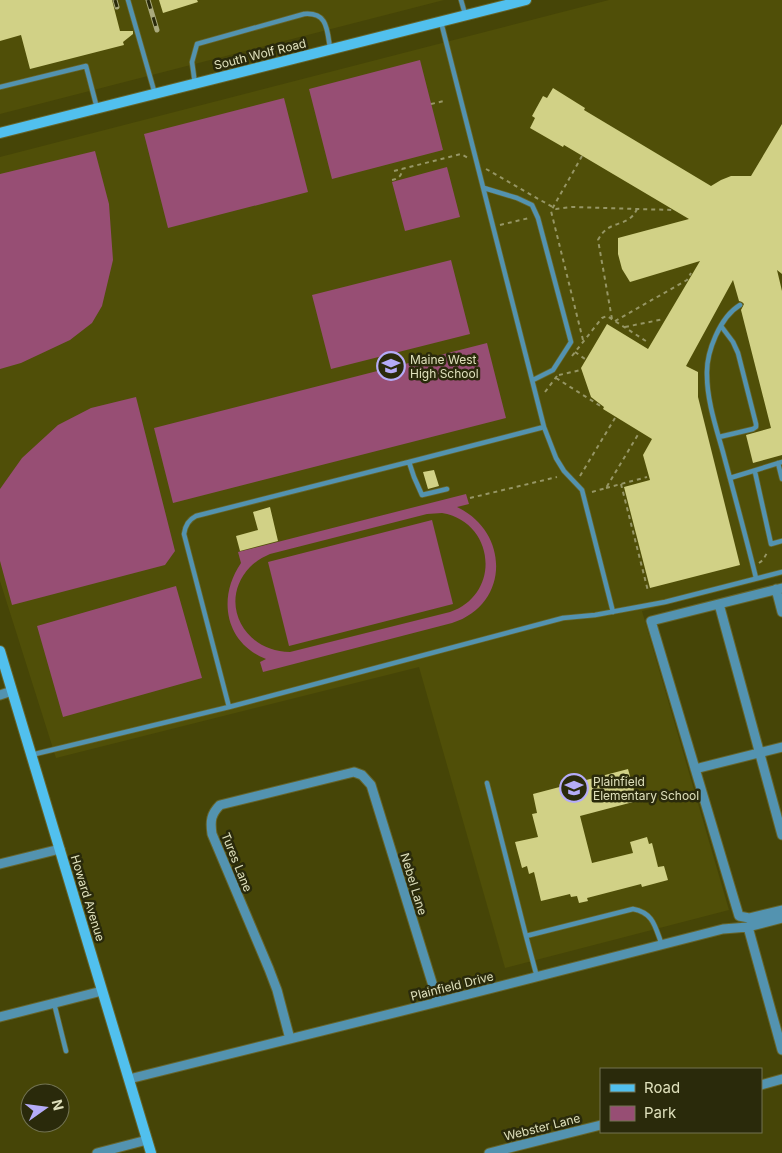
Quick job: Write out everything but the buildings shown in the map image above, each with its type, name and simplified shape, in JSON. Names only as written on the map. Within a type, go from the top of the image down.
[{"type":"main road","name":"South Wolf Road","points":[[0,133],[466,16],[487,7],[526,0]]},
{"type":"main road","name":"Howard Avenue","points":[[0,651],[151,1153]]},
{"type":"street","points":[[782,612],[779,588],[651,621],[739,916],[749,918],[782,910]]},
{"type":"street","points":[[719,604],[782,835]]},
{"type":"street","points":[[0,695],[12,691]]},
{"type":"street","points":[[695,769],[782,747]]},
{"type":"street","name":"Tures Lane","points":[[290,1039],[277,990],[212,834],[210,824],[212,813],[220,805],[354,772],[362,774]]},
{"type":"street","name":"Nebel Lane","points":[[362,774],[371,785],[438,1002]]},
{"type":"street","points":[[0,864],[60,849]]},
{"type":"street","name":"Plainfield Drive","points":[[129,1079],[723,929],[748,926],[782,918]]},
{"type":"street","points":[[748,926],[782,1050]]},
{"type":"street","points":[[0,1017],[102,991]]},
{"type":"street","points":[[762,1085],[782,1079]]},
{"type":"street","name":"Webster Lane","points":[[489,1153],[600,1125]]},
{"type":"street","points":[[97,1153],[147,1140]]},
{"type":"lane","points":[[128,0],[155,94]]},
{"type":"lane","points":[[461,0],[466,16]]},
{"type":"lane","points":[[195,84],[192,62],[197,44],[304,14],[313,13],[320,16],[324,22],[330,50]]},
{"type":"lane","points":[[441,22],[534,380],[544,427],[556,458],[564,472],[582,490],[613,612]]},
{"type":"lane","points":[[0,87],[86,66],[97,108]]},
{"type":"lane","points":[[484,188],[517,198],[532,205],[538,218],[571,342],[553,370],[534,380]]},
{"type":"lane","points":[[740,305],[734,308],[721,326],[712,345],[707,373],[711,407],[756,578]]},
{"type":"lane","points":[[719,437],[756,427],[738,353],[733,342],[721,326]]},
{"type":"lane","points":[[229,707],[184,534],[187,524],[196,516],[544,427]]},
{"type":"lane","points":[[409,462],[422,495],[447,489]]},
{"type":"lane","points":[[730,478],[780,463],[782,479]]},
{"type":"lane","points":[[755,472],[771,544],[782,541]]},
{"type":"lane","points":[[31,755],[229,707],[563,618],[613,612],[665,602],[782,572]]},
{"type":"lane","points":[[487,783],[537,977]]},
{"type":"lane","points":[[526,936],[633,909],[642,910],[652,918],[662,945]]},
{"type":"lane","points":[[54,1003],[66,1051]]},
{"type":"path","points":[[431,104],[444,101]]},
{"type":"path","points":[[394,171],[461,154],[473,161]]},
{"type":"path","points":[[582,156],[552,207],[552,212],[584,340]]},
{"type":"path","points":[[392,180],[397,179],[401,175],[402,169]]},
{"type":"path","points":[[486,169],[556,209],[572,207],[672,210]]},
{"type":"path","points":[[612,319],[598,240],[606,228],[626,221],[637,209]]},
{"type":"path","points":[[546,214],[552,212]]},
{"type":"path","points":[[500,226],[532,217]]},
{"type":"path","points":[[615,321],[688,280],[691,273]]},
{"type":"path","points":[[569,360],[602,318],[608,316],[649,342]]},
{"type":"path","points":[[624,327],[664,319]]},
{"type":"path","points":[[575,352],[585,358]]},
{"type":"path","points":[[545,392],[564,367]]},
{"type":"path","points":[[558,375],[581,370]]},
{"type":"path","points":[[556,378],[602,407]]},
{"type":"path","points":[[580,476],[615,418]]},
{"type":"path","points":[[606,488],[639,432]]},
{"type":"path","points":[[470,498],[557,477]]},
{"type":"path","points":[[592,492],[647,477]]},
{"type":"path","points":[[621,484],[648,592]]},
{"type":"path","points":[[759,563],[763,560],[771,544]]},
{"type":"shaded area","points":[[0,0],[444,0],[0,114]]},
{"type":"shaded area","name":"Maine West High School","points":[[609,0],[782,0],[782,576],[642,611],[729,910],[505,968],[419,667],[56,758],[0,581],[0,157]]},
{"type":"green space","points":[[420,60],[443,150],[332,179],[309,89]]},
{"type":"green space","points":[[284,98],[308,192],[168,228],[144,134]]},
{"type":"green space","points":[[95,151],[109,204],[113,260],[102,306],[92,323],[70,340],[21,363],[0,369],[0,174]]},
{"type":"green space","points":[[447,167],[460,217],[405,231],[392,182]]},
{"type":"green space","points":[[451,260],[470,334],[331,369],[312,295]]},
{"type":"green space","points":[[487,343],[506,418],[173,503],[154,428]]},
{"type":"green space","points":[[136,397],[175,551],[165,565],[12,605],[0,561],[0,489],[22,458],[58,425],[91,408]]},
{"type":"green space","points":[[466,494],[469,504],[457,507],[474,518],[487,533],[494,550],[496,568],[493,585],[485,601],[471,614],[452,623],[263,672],[260,662],[266,659],[252,652],[241,642],[229,618],[229,591],[241,563],[238,552]],"holes":[[[442,513],[460,519],[473,530],[482,544],[485,559],[484,575],[478,590],[467,603],[450,612],[290,652],[274,650],[260,644],[248,634],[240,623],[236,609],[236,595],[240,581],[250,567],[267,555],[427,514]]]},
{"type":"green space","points":[[432,520],[453,604],[289,646],[268,562]]},
{"type":"green space","points":[[176,586],[202,678],[63,717],[37,626]]},
{"type":"railway","points":[[115,0],[117,7]]},
{"type":"railway","points":[[148,0],[157,30]]},
{"type":"place","name":"Maine West High School","points":[[391,366]]},
{"type":"place","name":"Plainfield Elementary School","points":[[574,788]]}]
